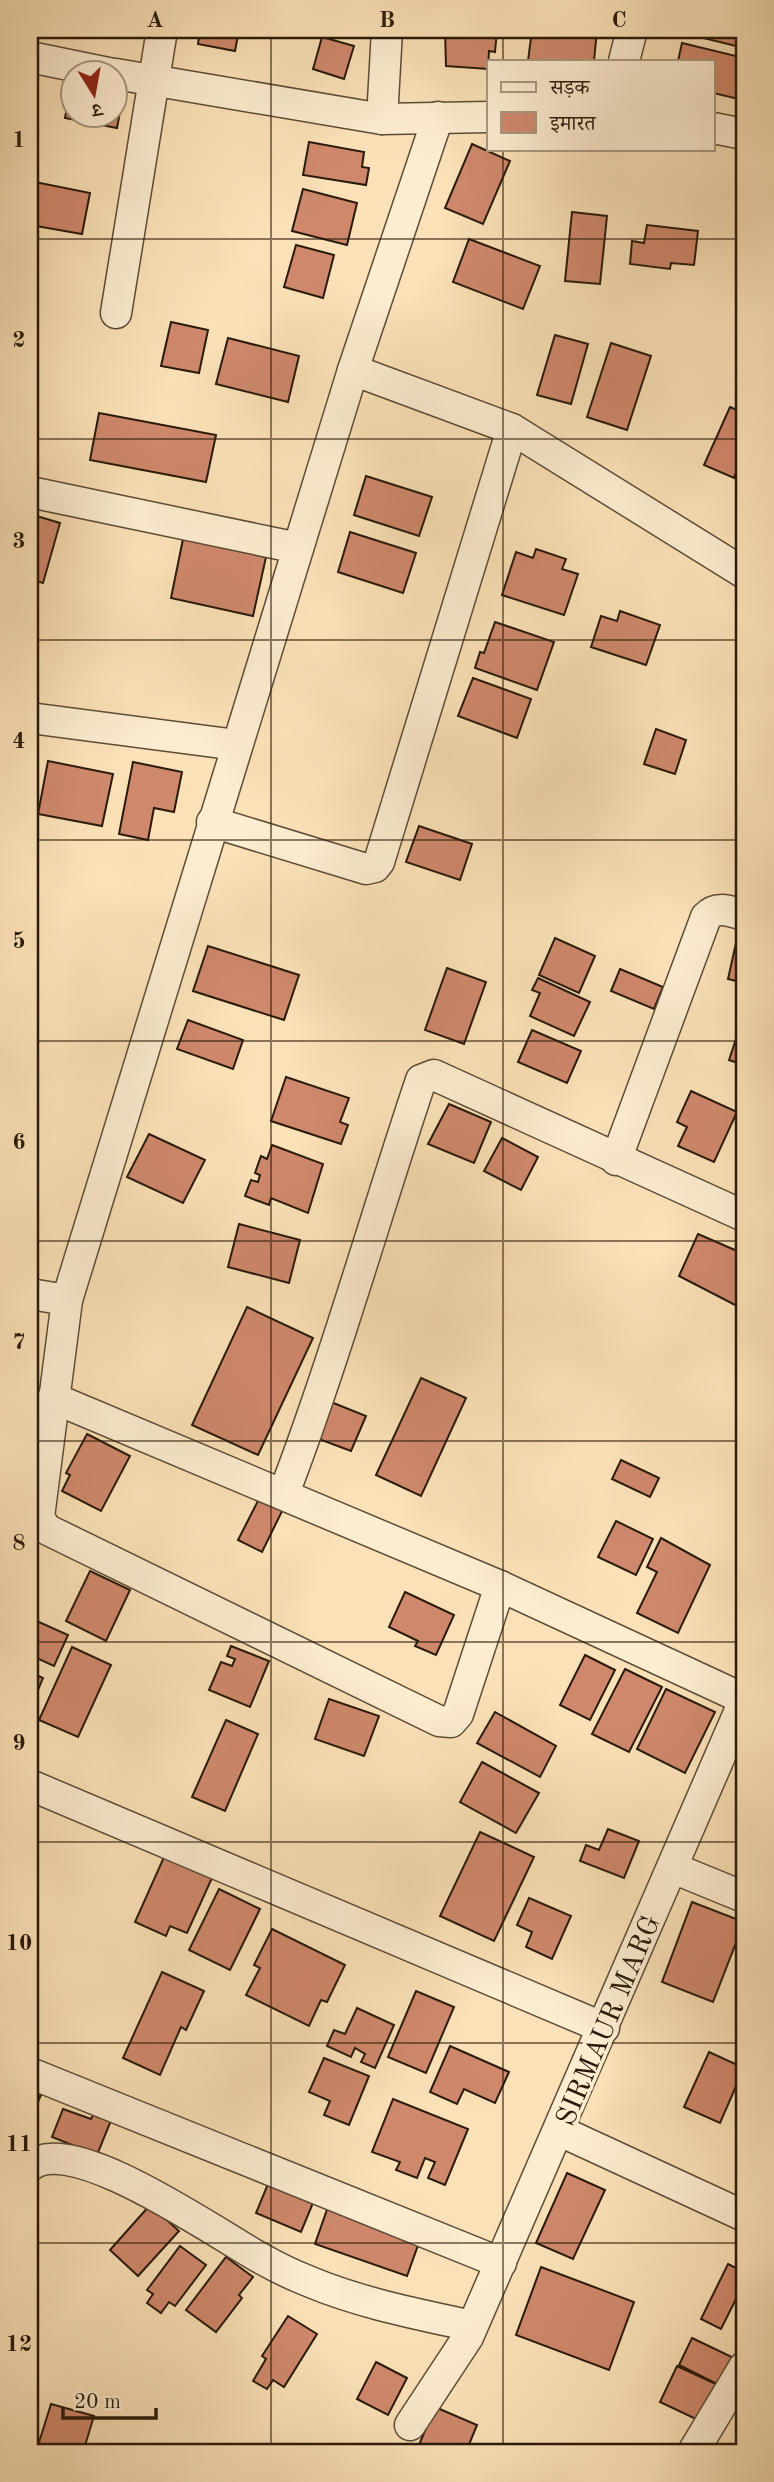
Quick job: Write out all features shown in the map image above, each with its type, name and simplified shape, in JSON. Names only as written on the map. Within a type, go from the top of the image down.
[{"type":"street","points":[[116,313],[162,30]]},
{"type":"street","points":[[382,119],[387,30]]},
{"type":"street","points":[[624,60],[632,30]]},
{"type":"street","points":[[30,57],[60,63]]},
{"type":"street","points":[[130,77],[382,119],[487,117]]},
{"type":"street","points":[[438,117],[353,370],[67,1300],[39,1517],[46,1530],[439,1721],[451,1722],[458,1714],[500,1586]]},
{"type":"street","points":[[714,128],[744,134]]},
{"type":"street","points":[[353,370],[512,429],[744,573]]},
{"type":"street","points":[[212,822],[366,869],[375,867],[379,862],[512,429]]},
{"type":"street","points":[[30,492],[298,548]]},
{"type":"street","points":[[30,718],[237,745]]},
{"type":"street","points":[[616,1160],[706,917],[712,911],[721,909],[744,915]]},
{"type":"street","points":[[284,1493],[315,1411],[362,1255],[421,1080],[434,1075],[744,1216]]},
{"type":"street","points":[[30,1293],[67,1300]]},
{"type":"street","points":[[53,1398],[500,1586],[744,1700]]},
{"type":"street","name":"SIRMAUR MARG","points":[[410,2425],[470,2332],[560,2131],[744,1700]]},
{"type":"street","points":[[30,1785],[604,2028]]},
{"type":"street","points":[[673,1868],[744,1897]]},
{"type":"street","points":[[30,2073],[501,2263]]},
{"type":"street","points":[[560,2131],[744,2216]]},
{"type":"street","points":[[30,2165],[50,2157],[74,2160],[141,2187],[265,2261],[310,2282],[470,2332]]},
{"type":"street","points":[[694,2452],[744,2367]]},
{"type":"building","points":[[200,30],[239,30],[235,51],[198,44]]},
{"type":"building","points":[[445,30],[497,30],[495,52],[489,51],[487,69],[446,66]]},
{"type":"building","points":[[532,30],[597,30],[594,60],[528,60]]},
{"type":"building","points":[[683,30],[744,30],[744,48],[683,33]]},
{"type":"building","points":[[322,37],[354,46],[344,79],[313,69]]},
{"type":"building","points":[[682,43],[744,58],[743,100],[714,93],[714,60],[678,60]]},
{"type":"building","points":[[309,142],[364,152],[362,167],[369,168],[366,185],[303,175]]},
{"type":"building","points":[[472,144],[510,161],[483,224],[445,208]]},
{"type":"building","points":[[30,181],[90,193],[82,234],[30,225]]},
{"type":"building","points":[[303,189],[357,203],[347,245],[292,231]]},
{"type":"building","points":[[572,212],[607,216],[600,284],[565,281]]},
{"type":"building","points":[[647,225],[698,231],[694,265],[671,263],[670,269],[630,264],[632,241],[644,243]]},
{"type":"building","points":[[469,239],[540,266],[523,309],[453,282]]},
{"type":"building","points":[[296,245],[334,255],[323,298],[284,287]]},
{"type":"building","points":[[171,322],[208,330],[199,373],[161,366]]},
{"type":"building","points":[[555,335],[588,344],[571,404],[537,395]]},
{"type":"building","points":[[228,338],[299,356],[288,402],[216,384]]},
{"type":"building","points":[[611,343],[651,356],[627,430],[587,417]]},
{"type":"building","points":[[730,407],[744,413],[744,473],[737,470],[734,478],[704,465]]},
{"type":"building","points":[[99,413],[216,435],[206,482],[90,460]]},
{"type":"building","points":[[366,476],[432,497],[419,536],[354,515]]},
{"type":"building","points":[[30,514],[60,523],[43,583],[30,579]]},
{"type":"building","points":[[350,532],[416,553],[403,593],[338,572]]},
{"type":"building","points":[[183,539],[266,557],[253,616],[171,598]]},
{"type":"building","points":[[536,549],[566,559],[562,569],[578,574],[564,615],[502,595],[516,552],[533,558]]},
{"type":"building","points":[[620,611],[660,625],[646,665],[591,647],[601,616],[617,621]]},
{"type":"building","points":[[495,622],[554,642],[537,690],[475,668],[480,652],[484,653]]},
{"type":"building","points":[[473,678],[531,699],[517,738],[458,716]]},
{"type":"building","points":[[656,729],[686,740],[675,774],[644,764]]},
{"type":"building","points":[[48,761],[113,774],[102,826],[38,814]]},
{"type":"building","points":[[133,762],[182,772],[174,812],[154,808],[148,840],[119,834]]},
{"type":"building","points":[[419,826],[472,844],[460,880],[406,862]]},
{"type":"building","points":[[738,934],[744,936],[744,983],[728,979]]},
{"type":"building","points":[[555,938],[595,956],[579,993],[539,975]]},
{"type":"building","points":[[208,946],[299,975],[284,1020],[193,991]]},
{"type":"building","points":[[447,968],[486,982],[464,1044],[425,1030]]},
{"type":"building","points":[[620,969],[663,987],[654,1009],[611,991]]},
{"type":"building","points":[[538,978],[590,1002],[574,1036],[530,1016],[540,993],[532,990]]},
{"type":"building","points":[[188,1020],[243,1040],[233,1069],[177,1049]]},
{"type":"building","points":[[532,1030],[581,1051],[567,1083],[518,1062]]},
{"type":"building","points":[[738,1033],[744,1035],[744,1065],[729,1060]]},
{"type":"building","points":[[286,1077],[349,1098],[340,1122],[348,1125],[341,1144],[271,1121]]},
{"type":"building","points":[[691,1091],[737,1112],[714,1162],[678,1146],[687,1127],[677,1122]]},
{"type":"building","points":[[449,1104],[491,1122],[474,1163],[428,1144]]},
{"type":"building","points":[[149,1134],[205,1160],[183,1203],[127,1177]]},
{"type":"building","points":[[502,1138],[538,1157],[521,1190],[484,1171]]},
{"type":"building","points":[[272,1145],[323,1164],[308,1213],[271,1198],[269,1205],[245,1196],[251,1180],[258,1182],[260,1175],[255,1173],[261,1156],[267,1159]]},
{"type":"building","points":[[239,1224],[300,1240],[289,1283],[228,1267]]},
{"type":"building","points":[[698,1234],[744,1254],[744,1300],[741,1308],[679,1276]]},
{"type":"building","points":[[247,1307],[313,1338],[258,1455],[192,1425]]},
{"type":"building","points":[[421,1378],[466,1398],[421,1496],[376,1475]]},
{"type":"building","points":[[331,1402],[366,1416],[351,1451],[316,1438]]},
{"type":"building","points":[[87,1434],[130,1456],[101,1511],[62,1491],[70,1475],[66,1473]]},
{"type":"building","points":[[621,1460],[659,1478],[650,1497],[612,1479]]},
{"type":"building","points":[[264,1489],[287,1501],[262,1552],[238,1540]]},
{"type":"building","points":[[616,1521],[653,1539],[636,1575],[598,1557]]},
{"type":"building","points":[[661,1538],[710,1565],[678,1633],[637,1613],[657,1572],[647,1567]]},
{"type":"building","points":[[90,1571],[130,1590],[106,1641],[66,1621]]},
{"type":"building","points":[[405,1592],[454,1615],[436,1655],[415,1646],[418,1641],[389,1627]]},
{"type":"building","points":[[30,1618],[68,1635],[54,1666],[30,1655]]},
{"type":"building","points":[[231,1646],[269,1661],[250,1707],[209,1690],[221,1662],[232,1666],[235,1659],[227,1656]]},
{"type":"building","points":[[72,1647],[111,1665],[78,1737],[39,1720]]},
{"type":"building","points":[[585,1655],[615,1670],[590,1720],[560,1705]]},
{"type":"building","points":[[625,1669],[662,1687],[629,1752],[592,1734]]},
{"type":"building","points":[[30,1672],[43,1678],[30,1709]]},
{"type":"building","points":[[666,1689],[715,1712],[685,1773],[637,1749]]},
{"type":"building","points":[[329,1699],[379,1716],[364,1756],[315,1739]]},
{"type":"building","points":[[495,1712],[556,1746],[540,1777],[477,1743]]},
{"type":"building","points":[[226,1720],[258,1734],[225,1811],[192,1797]]},
{"type":"building","points":[[482,1762],[539,1793],[516,1833],[460,1802]]},
{"type":"building","points":[[608,1829],[639,1841],[624,1878],[580,1861],[586,1845],[599,1850]]},
{"type":"building","points":[[480,1832],[534,1857],[494,1941],[440,1916]]},
{"type":"building","points":[[164,1857],[212,1878],[187,1933],[170,1926],[166,1936],[135,1922]]},
{"type":"building","points":[[219,1889],[260,1909],[230,1970],[189,1950]]},
{"type":"building","points":[[529,1898],[571,1916],[552,1959],[526,1947],[532,1932],[517,1925]]},
{"type":"building","points":[[692,1902],[744,1922],[713,2002],[662,1982]]},
{"type":"building","points":[[272,1929],[345,1965],[327,2002],[321,2000],[309,2026],[246,1995],[260,1968],[254,1965]]},
{"type":"building","points":[[162,1972],[204,1991],[186,2030],[181,2027],[160,2075],[123,2058]]},
{"type":"building","points":[[416,1991],[454,2007],[426,2073],[388,2057]]},
{"type":"building","points":[[357,2008],[394,2025],[375,2068],[361,2062],[365,2054],[355,2048],[351,2057],[327,2046],[334,2030],[345,2034]]},
{"type":"building","points":[[450,2046],[509,2072],[495,2103],[464,2089],[457,2104],[430,2092]]},
{"type":"building","points":[[709,2052],[744,2068],[720,2123],[684,2107]]},
{"type":"building","points":[[324,2058],[369,2076],[349,2125],[324,2115],[330,2101],[309,2092]]},
{"type":"building","points":[[30,2090],[41,2095],[30,2120]]},
{"type":"building","points":[[393,2099],[468,2129],[445,2185],[428,2178],[435,2162],[425,2158],[417,2178],[396,2170],[400,2162],[372,2152]]},
{"type":"building","points":[[63,2109],[91,2119],[95,2111],[112,2118],[97,2155],[52,2137]]},
{"type":"building","points":[[567,2173],[605,2190],[573,2259],[536,2243]]},
{"type":"building","points":[[270,2179],[315,2198],[301,2232],[256,2213]]},
{"type":"building","points":[[330,2201],[422,2234],[407,2276],[315,2244]]},
{"type":"building","points":[[150,2205],[179,2231],[138,2276],[110,2250]]},
{"type":"building","points":[[180,2246],[206,2265],[175,2306],[169,2302],[161,2313],[147,2303],[153,2294],[147,2290]]},
{"type":"building","points":[[226,2257],[253,2277],[239,2295],[242,2298],[216,2332],[186,2310]]},
{"type":"building","points":[[728,2264],[744,2272],[744,2283],[721,2329],[701,2319]]},
{"type":"building","points":[[541,2267],[634,2302],[609,2370],[516,2335]]},
{"type":"building","points":[[288,2316],[317,2334],[284,2387],[273,2380],[267,2389],[253,2381],[266,2359],[262,2356]]},
{"type":"building","points":[[692,2338],[738,2360],[725,2388],[679,2365]]},
{"type":"building","points":[[376,2362],[407,2378],[388,2415],[357,2399]]},
{"type":"building","points":[[677,2366],[718,2385],[700,2421],[660,2402]]},
{"type":"building","points":[[51,2404],[94,2416],[83,2452],[36,2452]]},
{"type":"building","points":[[435,2407],[477,2425],[466,2452],[416,2452]]}]
